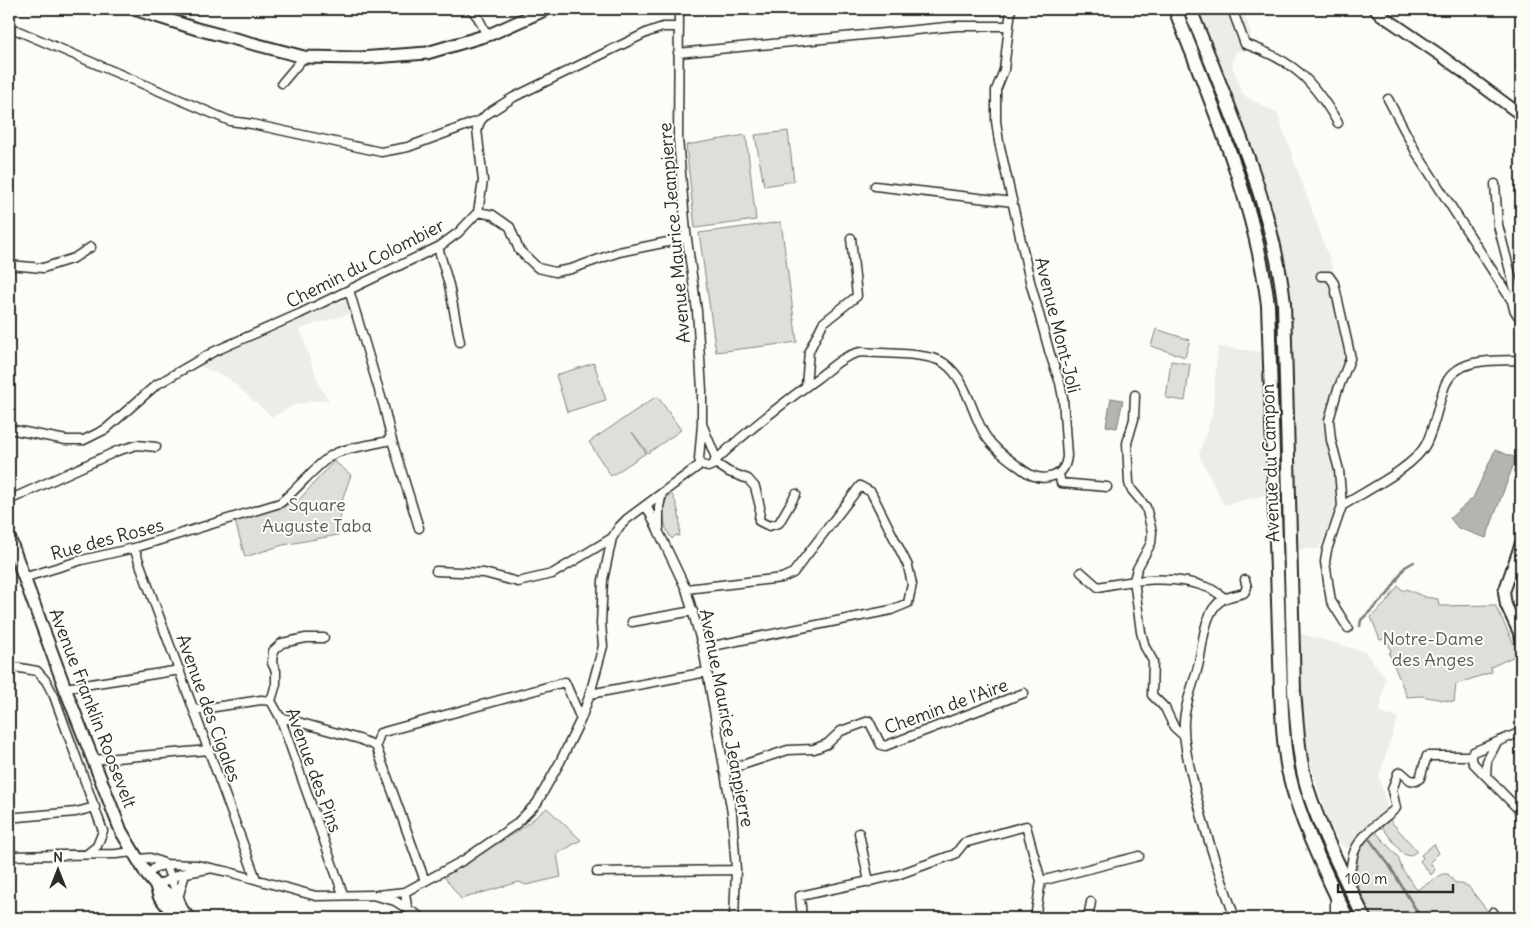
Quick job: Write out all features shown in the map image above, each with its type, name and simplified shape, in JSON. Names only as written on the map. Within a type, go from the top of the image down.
[{"type":"main road","points":[[134,9],[197,29],[304,58],[360,58],[427,53],[486,36],[548,9]]},
{"type":"main road","name":"Avenue du Campon","points":[[1174,9],[1222,132],[1246,202],[1255,230],[1265,280],[1268,305],[1280,690],[1285,750],[1288,770],[1297,802],[1346,918]]},
{"type":"main road","name":"Avenue du Campon","points":[[1190,9],[1245,151],[1270,226],[1279,271],[1284,303],[1294,692],[1298,739],[1311,799],[1320,823],[1364,918]]},
{"type":"main road","name":"Avenue Franklin Roosevelt","points":[[9,537],[65,688],[131,855],[156,886],[167,892],[176,916]]},
{"type":"street","points":[[470,9],[480,22],[486,36]]},
{"type":"street","name":"Avenue Maurice Jeanpierre","points":[[679,9],[678,139],[687,238],[696,293],[702,390],[700,454]]},
{"type":"street","name":"Avenue Mont-Joli","points":[[1011,9],[1004,70],[997,86],[995,102],[999,142],[1030,281],[1060,383],[1067,456],[1064,467],[1059,474]]},
{"type":"street","points":[[1232,9],[1245,44],[1263,50],[1298,71],[1319,92],[1338,123]]},
{"type":"street","points":[[1375,9],[1521,115]]},
{"type":"street","points":[[678,53],[957,26],[1009,26]]},
{"type":"street","points":[[9,27],[230,122],[252,124],[381,152],[408,146],[481,120]]},
{"type":"street","points":[[678,27],[663,27],[648,32],[514,98],[487,114],[481,120],[477,129],[483,181],[478,212],[493,215],[510,227],[519,250],[538,268],[555,272],[572,269],[619,252],[687,238]]},
{"type":"street","points":[[282,83],[304,58]]},
{"type":"street","points":[[1388,99],[1416,152],[1517,295]]},
{"type":"street","points":[[1495,184],[1498,225],[1517,295],[1513,309],[1521,319]]},
{"type":"street","points":[[875,186],[1012,202]]},
{"type":"street","name":"Chemin du Colombier","points":[[9,429],[66,440],[84,440],[106,429],[156,385],[184,368],[213,352],[438,247],[460,232],[478,212]]},
{"type":"street","points":[[806,385],[809,351],[823,323],[857,296],[850,238]]},
{"type":"street","points":[[9,265],[43,268],[74,258],[90,247]]},
{"type":"street","points":[[438,247],[449,285],[460,342]]},
{"type":"street","points":[[1321,276],[1329,276],[1334,283],[1350,354],[1350,359],[1337,392],[1329,420],[1331,440],[1339,470],[1342,506],[1327,550],[1325,562],[1332,602],[1348,628]]},
{"type":"street","points":[[348,290],[419,528]]},
{"type":"street","points":[[733,443],[713,451],[705,450],[700,454],[699,459],[702,464],[708,467],[733,443],[806,385],[843,359],[855,353],[934,358],[951,368],[960,380],[982,428],[995,447],[1027,473],[1034,477],[1046,478],[1059,474],[1061,483],[1107,487]]},
{"type":"street","points":[[1342,506],[1405,466],[1421,452],[1429,438],[1444,385],[1452,374],[1463,366],[1475,362],[1521,360]]},
{"type":"street","points":[[1135,395],[1134,419],[1128,443],[1129,483],[1131,489],[1146,506],[1152,538],[1137,569],[1134,580],[1141,632],[1145,647],[1153,661],[1152,695],[1165,708],[1174,727],[1184,736]]},
{"type":"street","name":"Avenue Maurice Jeanpierre","points":[[702,424],[713,451]]},
{"type":"street","name":"Rue des Roses","points":[[23,578],[82,560],[134,548],[200,529],[280,503],[327,458],[336,453],[387,442],[391,437]]},
{"type":"street","points":[[9,500],[117,451],[137,445],[156,447]]},
{"type":"street","points":[[713,451],[716,461],[729,472],[748,479],[755,487],[760,507],[759,521],[769,526],[779,523],[796,494]]},
{"type":"street","points":[[9,856],[131,855],[150,858],[166,864],[196,865],[210,868],[316,896],[343,894],[372,895],[405,892],[464,860],[515,825],[537,803],[560,762],[580,719],[590,694],[603,646],[603,580],[612,538],[619,527],[702,464]]},
{"type":"street","points":[[686,589],[782,578],[793,573],[860,486],[871,492],[908,566],[912,584],[908,603],[891,610],[703,648]]},
{"type":"street","points":[[658,530],[662,494]]},
{"type":"street","name":"Avenue Maurice Jeanpierre","points":[[646,505],[686,589],[703,648],[732,813],[736,870],[734,918]]},
{"type":"street","points":[[436,571],[484,573],[518,582],[552,574],[612,538]]},
{"type":"street","points":[[1521,543],[1506,583],[1504,600],[1521,637]]},
{"type":"street","name":"Avenue des Cigales","points":[[134,548],[256,879]]},
{"type":"street","points":[[1081,572],[1098,587],[1134,580],[1182,580],[1211,588],[1225,598]]},
{"type":"street","points":[[1235,918],[1205,830],[1184,736],[1185,710],[1197,675],[1208,621],[1216,605],[1225,598],[1244,592],[1246,587],[1245,580]]},
{"type":"street","points":[[632,622],[693,611]]},
{"type":"street","points":[[272,701],[276,684],[276,671],[272,663],[273,651],[282,643],[306,638],[324,638]]},
{"type":"street","points":[[9,666],[37,671],[46,681],[54,696],[103,831],[97,846],[87,854]]},
{"type":"street","points":[[65,688],[180,670]]},
{"type":"street","points":[[590,694],[707,672]]},
{"type":"street","points":[[425,881],[376,746],[380,733],[565,682],[580,719]]},
{"type":"street","name":"Chemin de l'Aire","points":[[724,771],[788,750],[814,749],[827,744],[841,731],[869,721],[881,744],[885,746],[1024,693]]},
{"type":"street","name":"Avenue des Pins","points":[[195,710],[261,700],[272,701],[280,717],[343,894]]},
{"type":"street","points":[[280,717],[359,739],[376,746]]},
{"type":"street","points":[[1346,880],[1350,874],[1356,848],[1376,824],[1396,808],[1392,790],[1398,773],[1401,772],[1410,780],[1416,781],[1420,778],[1426,756],[1470,756],[1473,752],[1521,732]]},
{"type":"street","points":[[1486,776],[1487,761],[1496,744]]},
{"type":"street","points":[[93,760],[209,750]]},
{"type":"street","points":[[1470,756],[1474,764],[1521,812]]},
{"type":"street","points":[[9,816],[18,817],[76,812],[95,806]]},
{"type":"street","points":[[802,918],[800,896],[897,875],[955,854],[964,843],[1026,826],[1041,881],[1035,918]]},
{"type":"street","points":[[858,833],[869,882]]},
{"type":"street","points":[[1041,881],[1139,856]]},
{"type":"street","points":[[147,875],[155,868],[166,864]]},
{"type":"street","name":"Avenue Franklin Roosevelt","points":[[166,864],[170,878],[179,895],[176,916]]},
{"type":"street","points":[[156,886],[170,878],[210,868]]},
{"type":"street","points":[[597,872],[736,870]]},
{"type":"street","points":[[179,895],[185,874]]},
{"type":"street","points":[[405,892],[407,907]]},
{"type":"street","points":[[1335,918],[1336,894]]},
{"type":"street","points":[[372,895],[395,901],[422,918]]},
{"type":"street","points":[[1088,918],[1091,902]]},
{"type":"street","points":[[1341,918],[1346,918]]},
{"type":"shaded area","points":[[1196,9],[1242,9],[1251,34],[1250,50],[1236,52],[1232,65],[1242,93],[1277,113],[1342,294],[1357,355],[1335,416],[1345,493],[1338,517],[1318,549],[1297,549],[1289,307]]},
{"type":"shaded area","points":[[347,299],[351,313],[300,329],[319,385],[329,400],[294,405],[272,417],[228,378],[197,365]]},
{"type":"shaded area","points":[[1218,347],[1264,352],[1265,495],[1224,505],[1199,455],[1212,415]]},
{"type":"shaded area","points":[[1111,398],[1123,400],[1117,428],[1106,426]]},
{"type":"shaded area","points":[[1495,450],[1516,458],[1486,538],[1458,528],[1450,518],[1473,498]]},
{"type":"shaded area","points":[[1299,633],[1365,652],[1385,677],[1380,714],[1398,717],[1379,776],[1388,811],[1374,821],[1353,848],[1345,848],[1337,839],[1328,821],[1304,741],[1297,652]]},
{"type":"green space","points":[[788,131],[794,181],[764,186],[755,135]]},
{"type":"green space","points":[[746,135],[756,220],[695,228],[686,145]]},
{"type":"green space","points":[[781,222],[797,342],[716,352],[699,233]]},
{"type":"green space","points":[[1156,329],[1190,340],[1185,357],[1151,346]]},
{"type":"green space","points":[[1171,361],[1190,364],[1185,401],[1166,398]]},
{"type":"green space","points":[[594,363],[606,400],[567,412],[556,375]]},
{"type":"green space","points":[[658,397],[681,430],[648,453],[632,432],[646,453],[611,476],[589,442]]},
{"type":"green space","name":"Square Auguste Taba","points":[[334,461],[351,475],[343,497],[338,535],[283,545],[245,557],[235,521],[298,501]]},
{"type":"green space","points":[[671,493],[680,520],[679,536],[676,535],[672,539],[666,529],[664,516],[665,503]]},
{"type":"green space","name":"Notre-Dame des Anges","points":[[1398,586],[1404,591],[1406,589],[1425,597],[1438,599],[1439,606],[1495,605],[1519,654],[1491,667],[1492,672],[1456,684],[1454,702],[1421,696],[1407,697],[1389,653],[1391,652],[1387,638],[1380,640],[1371,617],[1386,603]]},
{"type":"green space","points":[[547,808],[581,840],[557,854],[561,877],[526,885],[519,882],[461,899],[443,875],[517,832]]},
{"type":"green space","points":[[1388,818],[1417,851],[1410,856],[1403,854],[1382,827],[1382,824]]},
{"type":"green space","points":[[1374,830],[1398,857],[1402,869],[1417,890],[1443,874],[1448,874],[1454,882],[1468,886],[1493,918],[1372,918],[1356,881],[1358,851]]},
{"type":"green space","points":[[1434,844],[1439,853],[1430,862],[1435,870],[1431,875],[1420,861],[1423,858],[1421,855]]},
{"type":"waterway","points":[[1360,626],[1361,620],[1388,594],[1405,567],[1414,562]]},
{"type":"waterway","points":[[1370,840],[1389,865],[1421,918]]}]
